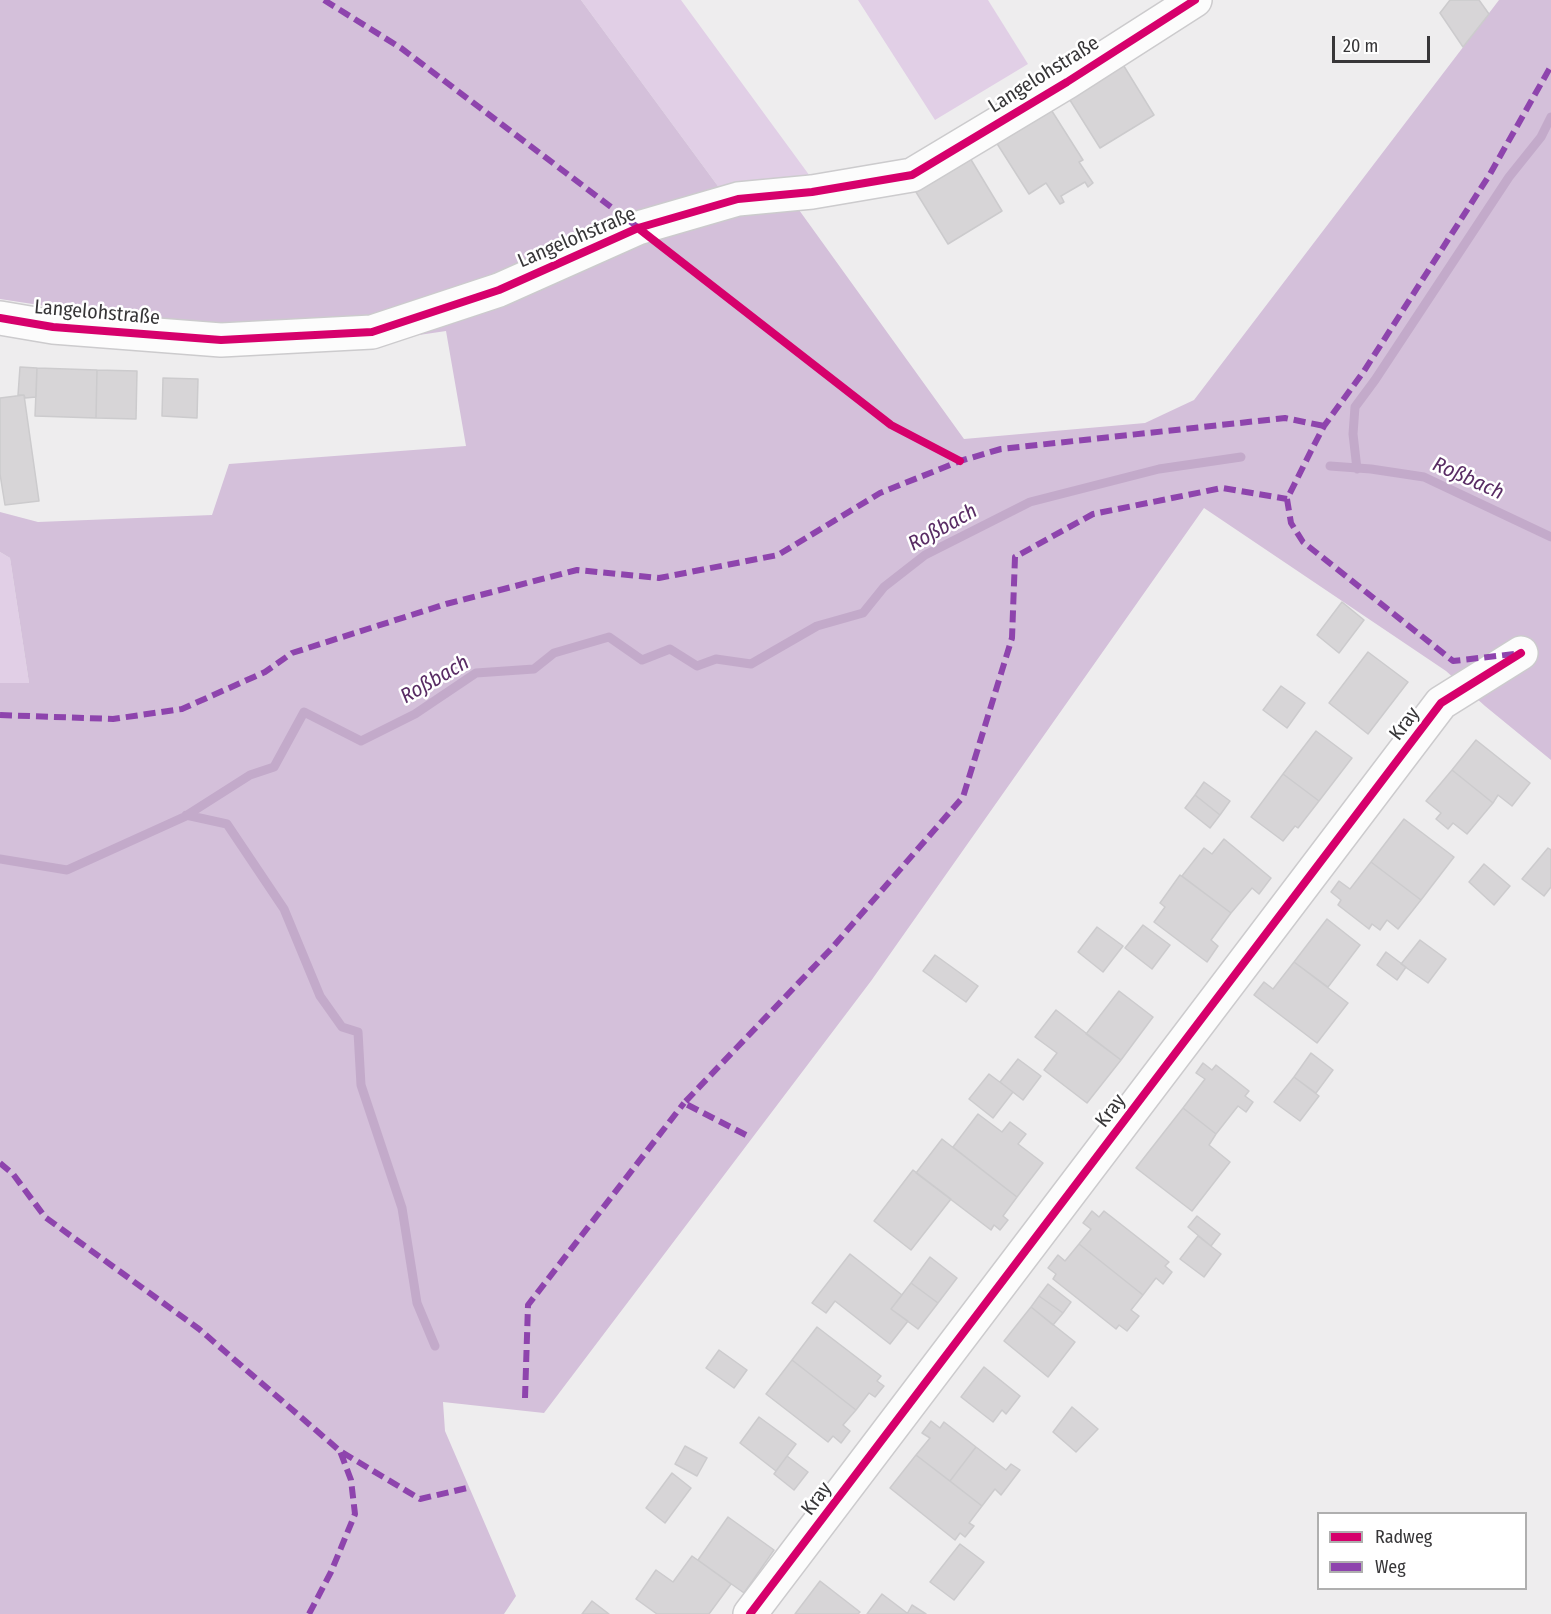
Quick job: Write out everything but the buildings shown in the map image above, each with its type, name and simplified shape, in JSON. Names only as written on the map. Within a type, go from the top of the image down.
[{"type":"street","name":"Langelohstraße","points":[[0,318],[53,327],[221,340],[372,332],[499,290],[638,228],[738,199],[812,192],[912,175],[1195,0]]},
{"type":"street","name":"Kray","points":[[750,1614],[1441,704],[1521,653]]},
{"type":"shaded area","points":[[0,0],[581,0],[723,193],[483,285],[326,329],[215,332],[0,299]]},
{"type":"shaded area","points":[[581,0],[681,0],[815,183],[723,193]]},
{"type":"shaded area","points":[[858,0],[988,0],[1028,64],[935,120]]},
{"type":"shaded area","points":[[1499,0],[1551,0],[1551,760],[1446,671],[1204,508],[871,981],[544,1413],[443,1402],[445,1431],[516,1596],[504,1614],[0,1614],[0,683],[29,683],[10,558],[0,552],[0,512],[38,522],[212,515],[229,464],[466,446],[446,331],[331,348],[655,230],[794,203],[964,439],[1145,423],[1194,400]]},
{"type":"shaded area","points":[[0,552],[10,558],[29,683],[0,683]]},
{"type":"waterway","points":[[1357,469],[1353,434],[1355,407],[1509,177],[1541,137],[1551,117]]},
{"type":"waterway","name":"Roßbach","points":[[0,859],[67,870],[184,817],[250,775],[274,767],[304,712],[361,741],[415,714],[476,673],[534,669],[554,653],[609,637],[642,660],[670,649],[697,666],[716,659],[751,664],[817,626],[863,613],[884,587],[925,555],[1030,502],[1159,469],[1241,457]]},
{"type":"waterway","name":"Roßbach","points":[[1330,466],[1424,477],[1551,537]]},
{"type":"waterway","points":[[186,815],[227,824],[284,909],[320,996],[342,1027],[358,1032],[361,1085],[402,1208],[417,1303],[435,1346]]},
{"type":"marked path","points":[[324,0],[401,48],[640,229]]},
{"type":"marked path","points":[[1514,654],[1453,661],[1303,542],[1291,523],[1287,499],[1324,426],[1364,371],[1490,174],[1551,66]]},
{"type":"marked path","points":[[0,715],[113,719],[182,709],[265,672],[292,653],[446,604],[577,570],[659,578],[778,555],[880,493],[960,461],[1001,449],[1285,418],[1324,426]]},
{"type":"marked path","points":[[746,1135],[684,1103],[830,950],[963,797],[1012,638],[1015,557],[1093,514],[1222,488],[1287,499]]},
{"type":"marked path","points":[[525,1398],[528,1305],[684,1103]]},
{"type":"marked path","points":[[0,1163],[13,1174],[45,1217],[199,1329],[340,1451],[420,1499],[467,1488]]},
{"type":"marked path","points":[[309,1614],[331,1572],[355,1514],[351,1480],[340,1451]]},
{"type":"cycle path","points":[[0,318],[53,327],[221,340],[372,332],[499,290],[638,228],[738,199],[812,192],[912,175],[1067,82],[1195,0]]},
{"type":"cycle path","points":[[638,228],[891,425],[960,461]]},
{"type":"cycle path","points":[[750,1614],[1441,703],[1521,653]]}]
